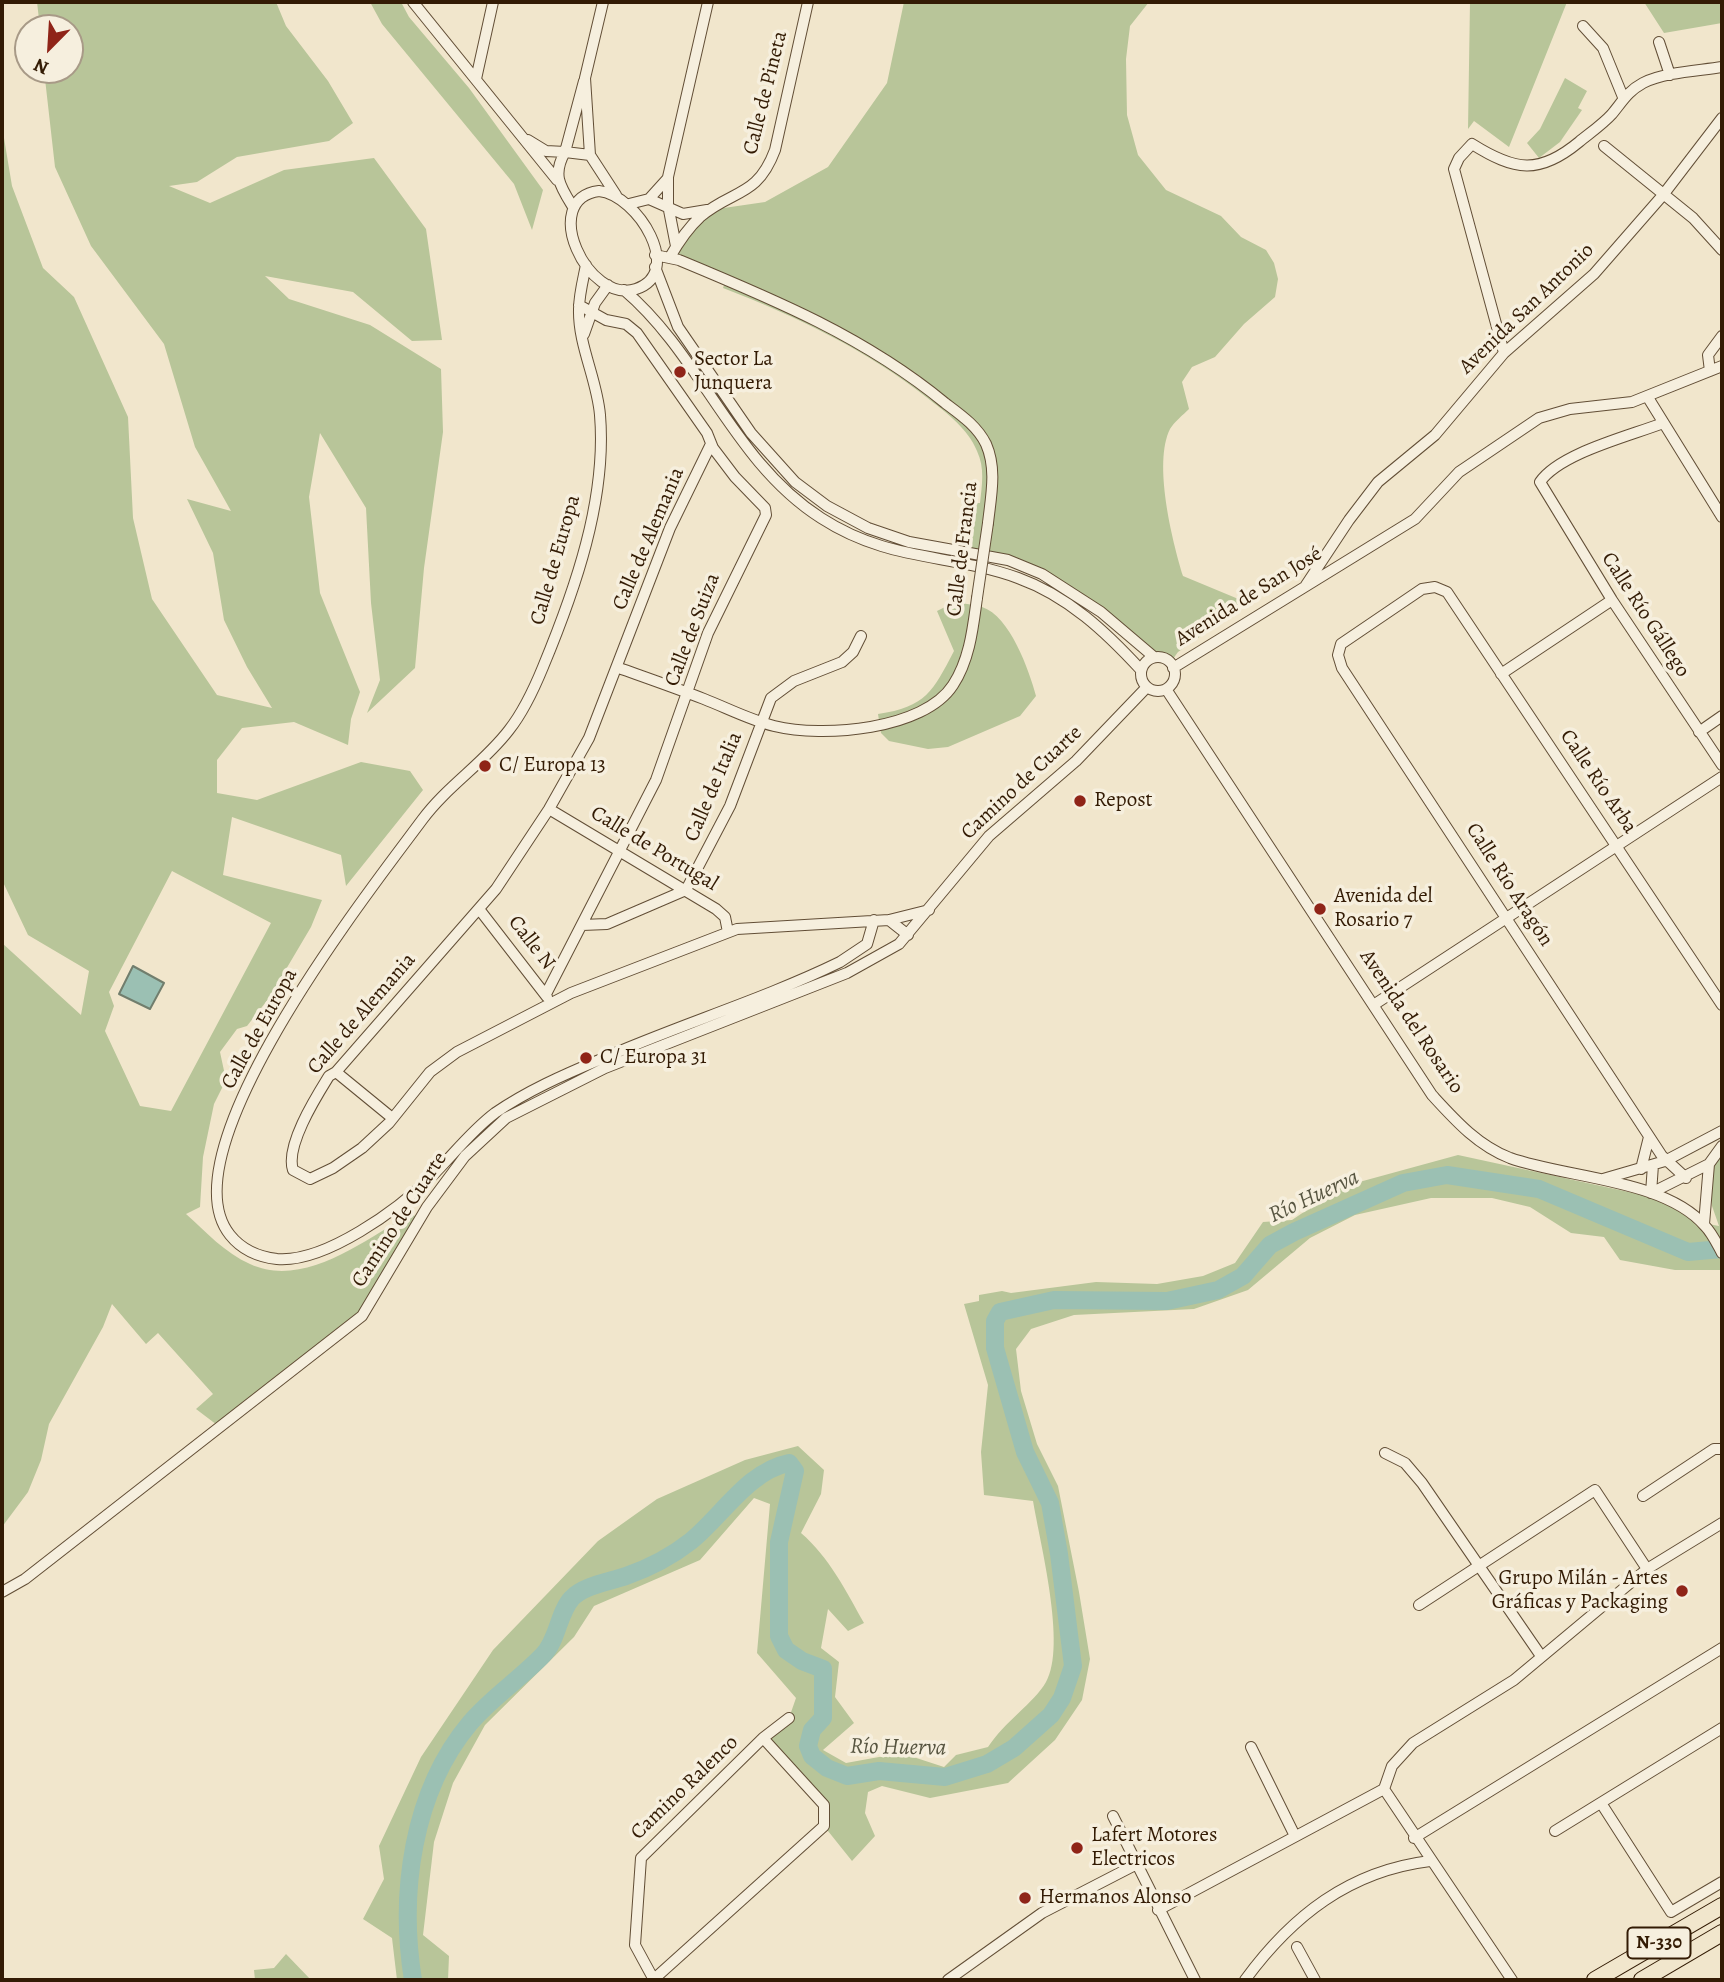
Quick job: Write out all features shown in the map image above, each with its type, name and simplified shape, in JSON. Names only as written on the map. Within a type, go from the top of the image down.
[{"type":"highway","name":"N-330","points":[[1595,1980],[1722,1906]]},
{"type":"highway","name":"N-330","points":[[1642,1980],[1722,1933]]},
{"type":"street","points":[[413,2],[522,136],[536,158],[557,180],[573,207],[572,234],[586,265],[608,285],[624,290],[660,324],[756,461],[797,502],[848,534],[878,547],[1000,573],[1040,587],[1094,623],[1141,670]]},
{"type":"street","points":[[476,79],[493,2]]},
{"type":"street","points":[[557,180],[558,168],[572,132],[577,98],[585,78],[603,2]]},
{"type":"street","points":[[676,246],[668,208],[668,177],[708,2]]},
{"type":"street","name":"Calle de Pineta","points":[[670,257],[701,216],[754,185],[767,172],[775,150],[808,2]]},
{"type":"street","points":[[1583,26],[1603,48],[1623,97]]},
{"type":"street","points":[[1658,42],[1670,75]]},
{"type":"street","points":[[1504,353],[1454,169],[1459,158],[1472,145],[1493,157],[1522,167],[1546,165],[1595,130],[1613,113],[1623,97],[1643,83],[1670,75],[1722,66]]},
{"type":"street","points":[[585,78],[590,155],[616,196]]},
{"type":"street","name":"Avenida San Antonio","points":[[1304,588],[1332,544],[1378,482],[1435,435],[1504,353],[1594,274],[1663,195],[1722,118]]},
{"type":"street","points":[[522,136],[547,151],[590,155]]},
{"type":"street","points":[[1604,146],[1693,218],[1722,250]]},
{"type":"street","points":[[629,204],[649,199],[668,177]]},
{"type":"street","points":[[573,207],[583,196],[595,191],[616,196],[629,204],[647,226],[655,255],[655,267],[678,327],[751,433],[795,482],[827,506],[868,528],[909,542],[1009,560],[1042,574],[1101,612],[1154,657],[1166,659],[1173,668],[1173,682],[1166,689],[1156,691],[1147,687],[1142,680],[1141,670],[1146,662],[1154,657]]},
{"type":"street","name":"Calle de Pineta","points":[[649,199],[685,214],[714,208]]},
{"type":"street","name":"Calle de Francia","points":[[619,668],[761,722],[788,729],[820,731],[895,722],[925,710],[943,697],[963,666],[978,598],[993,485],[991,460],[974,426],[929,389],[829,325],[670,257],[655,255]]},
{"type":"street","name":"Calle de Europa","points":[[586,265],[579,305],[600,420],[595,499],[562,615],[543,667],[520,715],[495,747],[423,819],[337,937],[259,1062],[234,1116],[220,1173],[218,1203],[228,1233],[244,1248],[264,1257],[296,1259],[322,1250],[370,1224],[405,1200],[481,1124],[515,1100],[651,1037],[840,962],[867,944],[874,920]]},
{"type":"street","points":[[624,290],[643,285],[655,267]]},
{"type":"street","name":"Calle de Europa","points":[[584,334],[591,312],[608,285]]},
{"type":"street","name":"Calle de Suiza","points":[[548,999],[582,925],[656,780],[708,633],[723,597],[766,515],[765,508],[742,485],[711,443],[637,333],[626,324],[606,320],[579,305]]},
{"type":"street","points":[[584,334],[606,320]]},
{"type":"street","points":[[1710,371],[1709,355],[1722,336]]},
{"type":"street","name":"Avenida de San José","points":[[1173,668],[1304,588],[1346,559],[1415,519],[1459,472],[1539,418],[1570,409],[1623,405],[1722,366]]},
{"type":"street","points":[[1647,396],[1722,517]]},
{"type":"street","name":"Calle Río Gállego","points":[[1662,423],[1585,453],[1547,472],[1541,482],[1612,600],[1722,765]]},
{"type":"street","name":"Calle de Alemania","points":[[711,443],[670,528],[619,668],[589,738],[550,809],[511,868],[479,909],[336,1072],[329,1076],[316,1098],[293,1151],[290,1162],[293,1170],[301,1177],[310,1179],[333,1168],[362,1148],[430,1072],[457,1052],[548,999],[728,932],[889,920],[929,910]]},
{"type":"street","name":"Avenida de San José","points":[[1332,544],[1346,559]]},
{"type":"street","name":"Calle Río Aragón","points":[[1435,587],[1422,589],[1345,641],[1338,655],[1342,667],[1665,1161],[1686,1178]]},
{"type":"street","name":"Calle Río Arba","points":[[1435,587],[1449,596],[1617,843],[1722,1004]]},
{"type":"street","points":[[1501,674],[1612,600]]},
{"type":"street","name":"Calle de Italia","points":[[686,890],[730,806],[767,705],[777,691],[842,662],[853,652],[861,636]]},
{"type":"street","name":"Camino de Cuarte","points":[[2,1592],[25,1578],[195,1448],[362,1316],[427,1207],[464,1156],[506,1118],[605,1068],[847,972],[899,944],[989,836],[1076,761],[1147,687]]},
{"type":"street","name":"Avenida del Rosario","points":[[1166,689],[1375,1004],[1432,1095],[1470,1135],[1509,1157],[1651,1193],[1704,1224],[1722,1252]]},
{"type":"street","points":[[1699,732],[1722,716]]},
{"type":"street","points":[[1375,1004],[1617,843],[1722,777]]},
{"type":"street","name":"Calle de Portugal","points":[[550,809],[721,912],[728,932]]},
{"type":"street","points":[[582,925],[607,924],[686,890]]},
{"type":"street","name":"Calle N","points":[[479,909],[548,999]]},
{"type":"street","points":[[902,916],[912,931]]},
{"type":"street","points":[[889,920],[912,931]]},
{"type":"street","points":[[336,1072],[391,1118]]},
{"type":"street","points":[[1602,1179],[1665,1161],[1722,1130]]},
{"type":"street","points":[[1641,1169],[1649,1137]]},
{"type":"street","points":[[1653,1165],[1651,1193],[1686,1178],[1709,1164],[1722,1146]]},
{"type":"street","points":[[1704,1224],[1709,1164]]},
{"type":"street","points":[[1643,1496],[1714,1449],[1722,1449]]},
{"type":"street","points":[[1385,1453],[1405,1463],[1480,1564],[1541,1656]]},
{"type":"street","points":[[1419,1605],[1594,1490],[1647,1569]]},
{"type":"street","points":[[1158,1910],[1384,1789],[1392,1766],[1413,1743],[1514,1680],[1647,1569],[1722,1523]]},
{"type":"street","points":[[1414,1838],[1722,1648]]},
{"type":"street","name":"Camino Ralenco","points":[[654,1980],[635,1945],[641,1858],[763,1738],[789,1718]]},
{"type":"street","points":[[1555,1831],[1722,1728]]},
{"type":"street","points":[[654,1980],[824,1826],[824,1805],[763,1738]]},
{"type":"street","points":[[1251,1747],[1295,1836]]},
{"type":"street","points":[[1384,1789],[1414,1838],[1512,1980]]},
{"type":"street","points":[[1601,1803],[1671,1912],[1722,1882]]},
{"type":"street","points":[[1113,1816],[1195,1980]]},
{"type":"street","points":[[1245,1980],[1300,1916],[1368,1876],[1395,1866],[1430,1861]]},
{"type":"street","points":[[948,1980],[1042,1913],[1137,1864]]},
{"type":"street","points":[[1297,1947],[1315,1980]]},
{"type":"green space","points":[[37,2],[276,2],[286,26],[328,81],[353,123],[329,141],[237,157],[197,182],[169,186],[210,203],[284,170],[374,158],[426,229],[442,340],[412,341],[353,292],[265,276],[289,299],[370,325],[441,369],[443,432],[424,568],[415,668],[367,713],[380,680],[371,603],[366,508],[320,433],[309,497],[320,593],[360,692],[351,719],[348,745],[294,722],[242,728],[217,760],[217,793],[257,800],[361,762],[410,771],[423,790],[346,886],[341,855],[232,817],[223,875],[322,900],[311,927],[269,998],[247,1026],[237,1029],[220,1052],[226,1080],[214,1104],[203,1157],[200,1207],[186,1214],[232,1254],[250,1264],[271,1270],[312,1266],[354,1248],[410,1214],[421,1218],[362,1316],[221,1428],[196,1409],[213,1394],[158,1333],[146,1344],[112,1304],[103,1327],[49,1424],[41,1460],[28,1492],[2,1527],[2,943],[81,1015],[89,971],[28,935],[2,880],[2,126],[12,186],[43,268],[74,297],[128,417],[133,518],[152,599],[217,695],[272,708],[247,667],[224,620],[213,553],[187,499],[231,511],[195,447],[164,344],[91,246],[55,167],[46,84],[84,84],[84,14],[38,14]],"holes":[[[172,871],[271,923],[171,1111],[140,1106],[105,1031],[114,1006],[109,992]]]},
{"type":"green space","points":[[370,2],[401,2],[409,17],[469,88],[543,190],[532,230],[514,184],[382,24]]},
{"type":"green space","points":[[904,2],[1149,2],[1130,26],[1126,59],[1127,115],[1138,155],[1166,190],[1221,216],[1241,237],[1266,250],[1274,263],[1278,279],[1275,297],[1244,324],[1215,357],[1192,367],[1182,382],[1189,409],[1170,429],[1163,461],[1166,502],[1183,576],[1248,603],[1178,652],[1170,663],[1154,657],[1042,574],[964,551],[975,503],[980,503],[981,464],[973,443],[957,422],[944,411],[857,350],[805,323],[723,288],[726,280],[670,257],[710,210],[765,202],[828,167],[887,83]]},
{"type":"green space","points":[[1470,2],[1567,2],[1509,147],[1474,121],[1468,129]]},
{"type":"green space","points":[[1644,2],[1722,2],[1722,23],[1664,33]]},
{"type":"green space","points":[[1565,78],[1587,91],[1578,108],[1582,110],[1560,142],[1539,158],[1527,143],[1540,129]]},
{"type":"green space","points":[[955,602],[982,607],[1001,621],[1017,645],[1036,696],[1020,716],[948,747],[928,749],[889,741],[881,733],[878,714],[918,702],[940,677],[954,651],[937,611]]},
{"type":"green space","points":[[1722,1146],[1722,1270],[1675,1270],[1620,1260],[1604,1237],[1571,1233],[1530,1207],[1492,1198],[1431,1198],[1355,1215],[1310,1238],[1248,1290],[1194,1309],[1074,1315],[1031,1329],[1016,1349],[1021,1391],[1037,1444],[1058,1486],[1079,1592],[1090,1659],[1082,1700],[1055,1740],[1008,1783],[930,1798],[882,1786],[868,1792],[865,1813],[875,1836],[852,1861],[824,1826],[824,1805],[763,1738],[789,1718],[796,1698],[757,1653],[770,1504],[754,1498],[700,1560],[594,1606],[574,1637],[485,1725],[453,1783],[434,1842],[423,1935],[449,1956],[448,1980],[397,1980],[392,1938],[363,1919],[384,1879],[379,1846],[421,1757],[493,1650],[598,1541],[657,1499],[745,1460],[798,1446],[824,1470],[821,1494],[801,1533],[828,1564],[864,1623],[848,1631],[828,1609],[821,1648],[839,1662],[835,1697],[854,1723],[823,1750],[846,1763],[901,1753],[944,1767],[956,1755],[988,1747],[1041,1690],[1052,1666],[1053,1620],[1033,1501],[984,1495],[981,1452],[988,1385],[964,1304],[979,1301],[979,1295],[1002,1291],[1011,1293],[1096,1282],[1157,1284],[1203,1276],[1235,1263],[1263,1222],[1292,1220],[1341,1187],[1458,1155],[1649,1195],[1698,1219],[1719,1226],[1712,1206],[1709,1164]]},
{"type":"green space","points":[[286,1954],[311,1980],[255,1980],[254,1970],[274,1968]]},
{"type":"water","points":[[133,966],[164,983],[150,1009],[119,994]]},
{"type":"waterway","name":"Río Huerva","points":[[413,1980],[408,1913],[414,1845],[435,1780],[450,1750],[478,1714],[548,1649],[572,1598],[590,1587],[626,1576],[676,1552],[702,1531],[748,1485],[774,1468],[789,1463],[795,1471],[779,1542],[779,1636],[786,1650],[802,1661],[823,1669],[823,1718],[812,1730],[808,1746],[812,1756],[827,1768],[847,1776],[879,1771],[945,1777],[987,1764],[1014,1748],[1051,1715],[1062,1698],[1073,1666],[1059,1554],[1050,1503],[1025,1452],[995,1348],[995,1321],[1000,1312],[1054,1300],[1167,1301],[1218,1290],[1243,1276],[1270,1245],[1294,1232],[1403,1183],[1447,1175],[1539,1189],[1688,1252],[1722,1249]]},
{"type":"place","name":"Sector La Junquera","points":[[680,372]]},
{"type":"place","name":"C/ Europa 13","points":[[485,766]]},
{"type":"place","name":"Repost","points":[[1080,801]]},
{"type":"place","name":"Avenida del Rosario 7","points":[[1320,909]]},
{"type":"place","name":"C/ Europa 31","points":[[586,1058]]},
{"type":"place","name":"Grupo Milán - Artes Gráficas y Packaging","points":[[1682,1591]]},
{"type":"place","name":"Lafert Motores Electricos","points":[[1077,1848]]},
{"type":"place","name":"Hermanos Alonso","points":[[1025,1898]]}]
